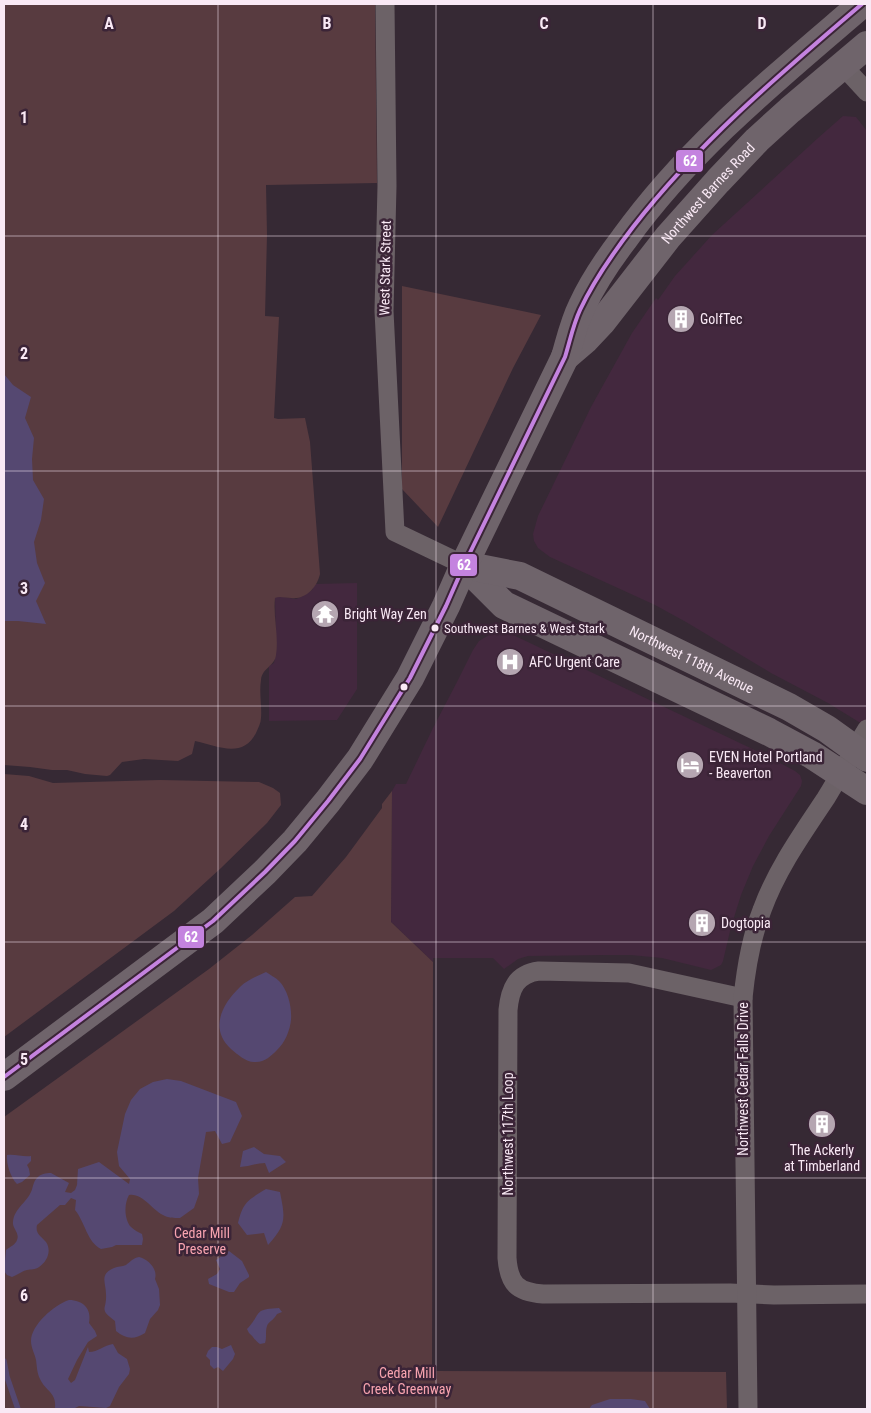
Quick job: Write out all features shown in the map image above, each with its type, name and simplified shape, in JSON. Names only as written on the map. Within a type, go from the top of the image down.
[{"type":"main road","name":"Northwest Barnes Road","points":[[4,1076],[213,921],[295,841],[328,801],[360,759],[410,678],[427,646],[464,565],[565,357],[581,307],[598,275],[644,211],[709,139],[751,99],[862,4]]},
{"type":"main road","name":"Northwest Barnes Road","points":[[565,357],[602,322],[668,237],[757,140],[867,45]]},
{"type":"main road","name":"Northwest 118th Avenue","points":[[464,565],[520,576],[789,707],[826,729],[863,746]]},
{"type":"main road","points":[[464,565],[504,605],[769,732],[841,773],[867,791]]},
{"type":"street","name":"West Stark Street","points":[[385,4],[387,186],[384,311],[395,532],[464,565]]},
{"type":"street","points":[[843,66],[867,92]]},
{"type":"street","name":"Northwest Cedar Falls Drive","points":[[748,1409],[743,998],[747,960],[762,910],[777,874],[841,773],[863,746]]},
{"type":"street","name":"Northwest 117th Loop","points":[[743,998],[629,973],[539,971],[531,972],[518,981],[510,994],[508,1010],[507,1258],[509,1272],[514,1283],[523,1290],[534,1293],[867,1294]]},
{"type":"shaded area","points":[[843,116],[856,117],[867,131],[867,727],[655,605],[550,557],[538,548],[533,534],[538,516],[591,407],[632,333],[656,298],[658,300],[675,276],[712,235]]},
{"type":"shaded area","points":[[4,374],[13,385],[31,397],[25,418],[34,438],[33,480],[44,499],[41,520],[34,542],[37,563],[45,583],[36,601],[46,624],[4,621]]},
{"type":"shaded area","points":[[357,583],[357,689],[337,720],[269,721],[269,666],[274,663],[276,653],[275,598],[278,596],[296,599],[312,590],[315,584]]},
{"type":"shaded area","points":[[497,633],[509,633],[765,755],[800,775],[801,786],[769,836],[753,866],[741,895],[721,965],[711,970],[662,958],[631,955],[528,956],[518,959],[504,969],[493,958],[433,958],[433,962],[391,922],[392,791],[396,784],[406,784],[473,650],[479,641]]},
{"type":"shaded area","points":[[266,972],[285,989],[290,1004],[290,1024],[285,1040],[270,1057],[258,1062],[251,1062],[231,1049],[224,1041],[219,1025],[220,1017],[228,1001],[240,987],[249,980]]},
{"type":"shaded area","points":[[167,1079],[181,1081],[236,1102],[242,1116],[230,1142],[222,1144],[215,1131],[206,1132],[198,1178],[199,1194],[194,1208],[180,1218],[169,1217],[159,1213],[139,1197],[129,1195],[126,1207],[127,1220],[131,1227],[142,1234],[142,1245],[116,1245],[101,1249],[89,1237],[75,1210],[76,1200],[71,1198],[65,1205],[60,1205],[37,1225],[38,1233],[49,1249],[48,1256],[42,1265],[12,1277],[7,1275],[4,1271],[6,1250],[15,1243],[18,1237],[13,1224],[14,1217],[29,1196],[38,1177],[51,1173],[69,1183],[65,1192],[71,1193],[77,1185],[78,1169],[99,1162],[129,1184],[130,1179],[119,1166],[117,1152],[125,1114],[131,1100],[140,1089],[153,1082]]},
{"type":"shaded area","points":[[254,1147],[264,1154],[280,1156],[286,1162],[269,1173],[265,1163],[240,1167],[243,1151]]},
{"type":"shaded area","points":[[7,1155],[31,1156],[31,1161],[27,1165],[30,1175],[22,1182],[17,1184],[13,1178],[8,1167]]},
{"type":"shaded area","points":[[266,1189],[280,1192],[283,1208],[283,1220],[279,1232],[268,1245],[264,1233],[247,1235],[238,1223],[247,1202]]},
{"type":"shaded area","points":[[229,1251],[242,1261],[249,1275],[234,1292],[229,1292],[209,1284],[208,1279],[217,1274],[220,1269],[216,1260]]},
{"type":"shaded area","points":[[139,1257],[149,1262],[154,1268],[155,1279],[159,1289],[160,1305],[150,1319],[145,1333],[130,1338],[116,1331],[115,1321],[104,1309],[106,1294],[104,1279],[109,1270],[126,1265]]},
{"type":"shaded area","points":[[69,1300],[74,1300],[85,1306],[90,1318],[89,1323],[97,1336],[88,1342],[77,1360],[68,1379],[71,1383],[75,1380],[88,1347],[89,1352],[92,1352],[113,1344],[118,1353],[127,1359],[130,1369],[129,1374],[119,1387],[110,1406],[106,1408],[79,1406],[73,1409],[55,1409],[53,1395],[39,1377],[31,1344],[32,1335],[44,1316]]},
{"type":"shaded area","points":[[279,1308],[282,1312],[277,1314],[268,1325],[265,1343],[260,1344],[247,1329],[261,1311]]},
{"type":"shaded area","points":[[231,1345],[235,1354],[233,1359],[223,1371],[218,1367],[214,1369],[206,1356],[208,1351],[212,1347],[222,1349]]},
{"type":"shaded area","points":[[610,1399],[645,1401],[650,1409],[589,1409],[592,1405]]},
{"type":"green space","points":[[4,4],[375,4],[377,183],[266,185],[265,316],[279,317],[274,418],[305,418],[310,442],[320,574],[316,584],[306,595],[296,598],[275,598],[276,655],[261,680],[260,722],[251,741],[244,746],[229,749],[195,741],[192,754],[178,761],[144,759],[122,762],[107,776],[67,770],[4,765]]},
{"type":"green space","points":[[402,286],[541,315],[513,368],[438,527],[402,489]]},
{"type":"green space","points":[[4,774],[29,776],[53,783],[160,780],[259,782],[280,793],[281,805],[267,823],[174,911],[4,1037]]},
{"type":"green space","name":"Cedar Mill Preserve","points":[[392,791],[391,922],[433,962],[432,1371],[726,1372],[727,1409],[4,1409],[4,1117],[209,969],[252,935],[295,897],[312,896],[346,857],[382,808],[382,804]]},
{"type":"waterway","points":[[4,1361],[7,1377],[18,1409]]},
{"type":"transit line","name":"62","points":[[4,1077],[213,921],[295,841],[328,801],[360,759],[410,678],[565,357],[580,310],[604,267],[658,196],[713,137],[771,82],[862,4]]},
{"type":"place","name":"GolfTec","points":[[681,319]]},
{"type":"place","name":"Bright Way Zen","points":[[325,614]]},
{"type":"place","name":"Southwest Barnes & West Stark","points":[[435,628]]},
{"type":"place","name":"AFC Urgent Care","points":[[510,662]]},
{"type":"place","name":"EVEN Hotel Portland - Beaverton","points":[[690,765]]},
{"type":"place","name":"Dogtopia","points":[[702,923]]},
{"type":"place","name":"The Ackerly at Timberland","points":[[822,1124]]},
{"type":"park label","name":"Cedar Mill Creek Greenway","points":[[407,1382]]}]
